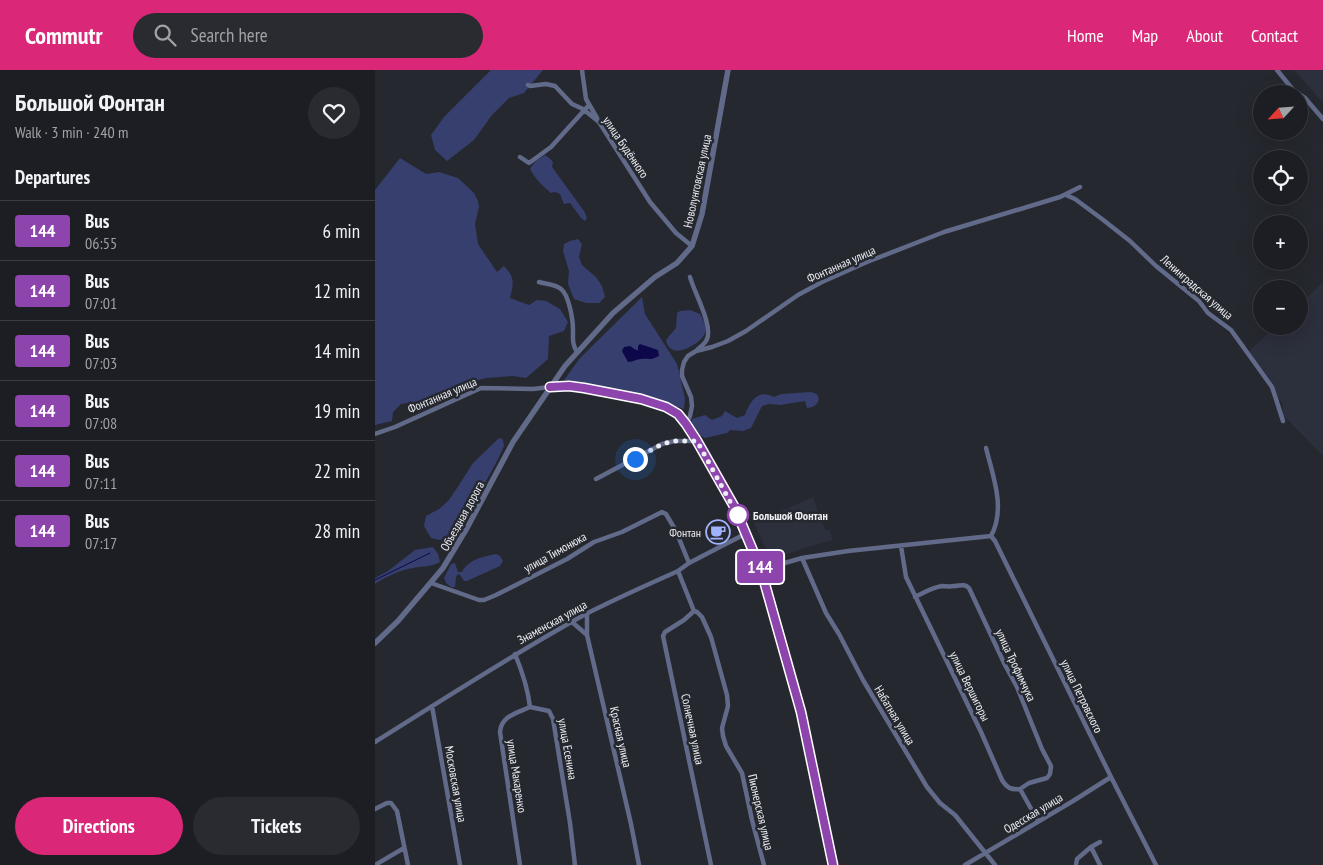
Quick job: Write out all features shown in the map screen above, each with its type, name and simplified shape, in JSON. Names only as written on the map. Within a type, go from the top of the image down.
[{"type":"street","points":[[582,70],[586,99],[599,122]]},
{"type":"street","name":"Новолунговская улица","points":[[550,387],[577,352],[613,313],[655,277],[677,263],[692,246],[702,214],[728,70]]},
{"type":"street","points":[[1277,70],[1294,91],[1305,98],[1323,118]]},
{"type":"street","name":"улица Будённого","points":[[528,85],[546,84],[555,86],[572,104],[599,122],[650,202],[676,233],[692,246]]},
{"type":"street","points":[[521,157],[529,163],[551,147],[589,104]]},
{"type":"street","name":"Фонтанная улица","points":[[696,352],[728,341],[746,331],[798,295],[867,262],[944,232],[1066,194],[1080,187]]},
{"type":"street","name":"Ленинградская улица","points":[[1066,194],[1130,241],[1155,266],[1199,301],[1208,313],[1231,330],[1272,388],[1283,422]]},
{"type":"street","points":[[690,277],[706,320],[709,348]]},
{"type":"street","points":[[539,282],[560,288],[566,296],[572,319],[572,341],[577,352]]},
{"type":"street","points":[[686,424],[690,416],[691,397],[683,376],[682,366],[688,356],[696,352],[707,340]]},
{"type":"street","points":[[550,387],[569,386],[641,399],[666,407],[678,414],[697,441],[735,508],[761,570],[801,712],[833,865]]},
{"type":"street","name":"Фонтанная улица","points":[[375,434],[395,427],[481,388],[550,387]]},
{"type":"street","name":"Объездная дорога","points":[[375,642],[398,621],[452,555],[513,442],[550,387]]},
{"type":"street","points":[[597,479],[662,444],[675,441],[697,441]]},
{"type":"street","points":[[761,570],[802,558],[848,551],[991,536],[996,528],[999,512],[997,492],[986,448]]},
{"type":"street","name":"улица Тимонюка","points":[[431,583],[479,600],[484,600],[567,559],[593,542],[622,532],[662,512],[666,514],[676,531],[689,563]]},
{"type":"street","name":"Знаменская улица","points":[[375,742],[515,654],[587,614],[678,571],[689,563],[745,534]]},
{"type":"street","name":"улица Петровского","points":[[991,536],[1155,865]]},
{"type":"street","name":"улица Вершигоры","points":[[901,546],[906,577],[1002,780],[1010,789],[1020,789],[1038,821]]},
{"type":"street","name":"Набатная улица","points":[[802,558],[826,613],[927,788],[955,816],[995,865]]},
{"type":"street","name":"Пионерская улица","points":[[678,571],[693,611],[702,617],[711,637],[727,695],[728,706],[722,728],[723,736],[730,753],[743,772],[752,820],[764,865]]},
{"type":"street","name":"улица Трофимчука","points":[[915,597],[943,586],[963,584],[969,588],[1017,687],[1051,766],[1050,774],[1047,778],[1029,783],[1020,789]]},
{"type":"street","name":"Солнечная улица","points":[[693,611],[684,620],[665,632],[663,636],[711,865]]},
{"type":"street","name":"Красная улица","points":[[587,614],[587,635],[639,865]]},
{"type":"street","points":[[572,622],[587,635]]},
{"type":"street","points":[[515,654],[523,673],[530,707]]},
{"type":"street","name":"Московская улица","points":[[432,706],[460,865]]},
{"type":"street","name":"улица Макаренко","points":[[520,865],[500,726],[502,721],[530,707]]},
{"type":"street","name":"улица Есенина","points":[[530,707],[549,711],[553,719],[575,865]]},
{"type":"street","name":"Одесская улица","points":[[965,865],[1111,777]]},
{"type":"street","points":[[375,809],[391,803],[397,811],[408,865]]},
{"type":"street","points":[[1076,864],[1080,855],[1100,842]]},
{"type":"street","points":[[1091,847],[1100,865]]},
{"type":"street","points":[[375,865],[404,848]]},
{"type":"shaded area","points":[[491,70],[543,70],[524,93],[509,98],[492,115],[474,140],[447,161],[435,150],[431,135],[444,117]]},
{"type":"shaded area","points":[[1294,70],[1323,70],[1323,103],[1308,85]]},
{"type":"shaded area","points":[[545,155],[553,162],[552,167],[584,211],[587,218],[585,221],[570,203],[564,204],[560,194],[551,193],[532,173],[530,169],[533,164]]},
{"type":"shaded area","points":[[400,158],[426,174],[439,172],[458,178],[474,193],[479,207],[475,224],[478,244],[497,272],[504,266],[510,274],[513,285],[510,298],[529,305],[537,300],[546,301],[560,309],[568,322],[564,331],[549,336],[548,359],[526,378],[513,376],[486,378],[454,387],[420,401],[401,404],[393,412],[392,421],[375,425],[375,190]]},
{"type":"shaded area","points":[[578,239],[582,244],[579,257],[582,265],[596,277],[602,286],[605,297],[599,303],[586,303],[574,299],[568,284],[569,271],[563,251],[564,244]]},
{"type":"shaded area","points":[[1323,282],[1323,456],[1280,412],[1283,411],[1282,403],[1249,351],[1266,335],[1308,335],[1308,296]]},
{"type":"shaded area","points":[[642,297],[645,314],[677,364],[685,399],[684,409],[641,395],[564,380],[580,358]]},
{"type":"shaded area","points":[[690,310],[700,314],[705,326],[705,333],[692,346],[679,351],[673,350],[669,347],[666,340],[676,328],[677,313]]},
{"type":"shaded area","points":[[640,344],[658,350],[659,356],[652,359],[639,359],[628,362],[622,351],[624,347],[630,346],[638,350]]},
{"type":"shaded area","points":[[811,392],[817,394],[819,399],[814,406],[807,408],[805,401],[762,406],[751,428],[743,431],[730,430],[727,433],[705,438],[701,436],[692,423],[692,419],[705,415],[712,420],[722,416],[725,411],[737,418],[745,415],[750,404],[761,395],[774,397],[781,394]]},
{"type":"shaded area","points":[[501,438],[504,446],[497,461],[480,492],[467,507],[457,531],[440,540],[431,538],[424,526],[426,516],[439,509],[449,500],[473,463]]},
{"type":"shaded area","points":[[813,497],[825,530],[830,530],[833,540],[771,560],[754,523]]},
{"type":"shaded area","points":[[433,547],[438,554],[440,562],[437,564],[403,570],[375,584],[375,578],[388,571],[415,550]]},
{"type":"shaded area","points":[[496,554],[503,561],[500,566],[467,581],[464,581],[458,574],[455,587],[451,587],[446,583],[444,578],[451,564],[455,563],[458,572],[462,572],[472,561]]},
{"type":"waterway","points":[[375,580],[430,553]]},
{"type":"bus line","name":"144","points":[[550,387],[569,386],[584,388],[641,399],[666,407],[678,414],[697,441],[735,508],[761,570],[801,712],[833,865]]},
{"type":"place","name":"Большой Фонтан","points":[[738,515]]},
{"type":"place","name":"Фонтан","points":[[718,532]]},
{"type":"route","points":[[635,459],[662,444],[675,441],[697,441],[739,518],[738,515]]}]
